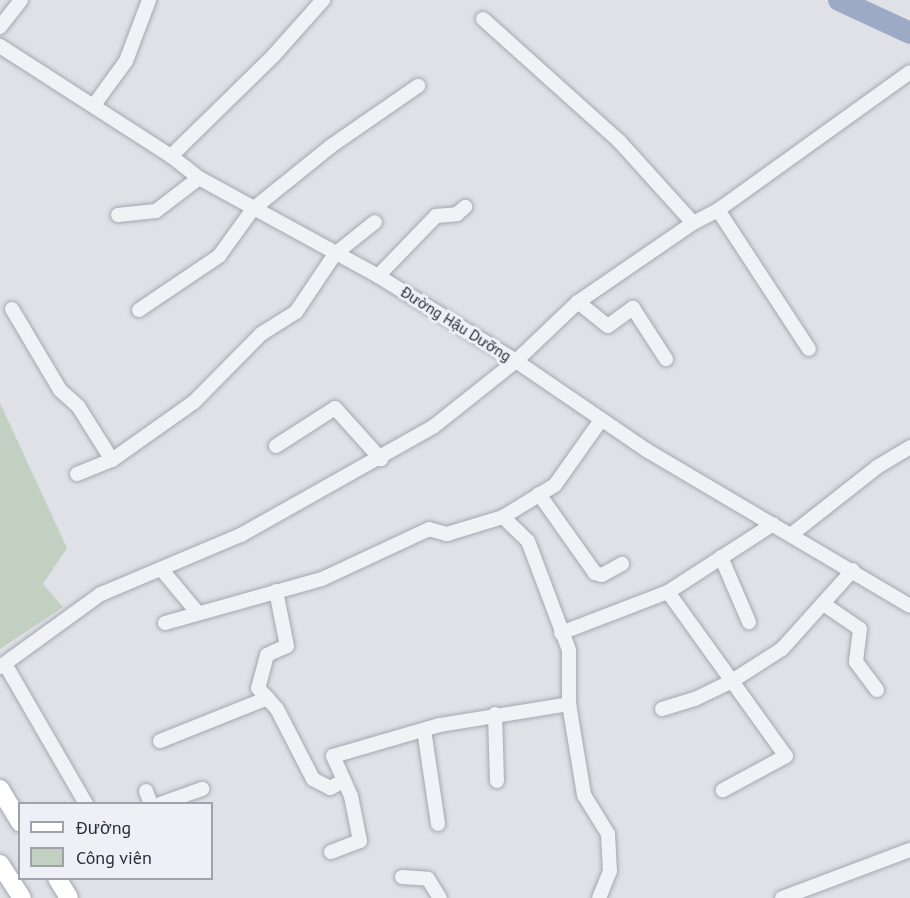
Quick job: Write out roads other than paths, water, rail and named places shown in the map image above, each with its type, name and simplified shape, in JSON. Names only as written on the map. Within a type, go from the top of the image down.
[{"type":"main road","points":[[0,789],[18,819]]},
{"type":"main road","points":[[0,847],[18,875]]},
{"type":"main road","points":[[0,864],[22,898]]},
{"type":"main road","points":[[21,880],[34,898]]},
{"type":"main road","points":[[58,880],[69,898]]},
{"type":"street","points":[[0,27],[21,0]]},
{"type":"street","points":[[94,105],[126,61],[149,0]]},
{"type":"street","points":[[171,156],[323,0]]},
{"type":"street","points":[[483,19],[619,141],[693,223]]},
{"type":"street","name":"Đường Hậu Dưỡng","points":[[0,46],[171,156],[199,178],[378,276],[516,361],[648,451],[853,570],[910,606]]},
{"type":"street","points":[[85,802],[3,665],[100,594],[241,535],[433,428],[516,361],[578,302],[693,223],[718,210],[910,72]]},
{"type":"street","points":[[139,310],[219,256],[253,208],[331,146],[418,86]]},
{"type":"street","points":[[118,215],[156,211],[199,178]]},
{"type":"street","points":[[378,276],[436,216],[457,214],[465,207]]},
{"type":"street","points":[[718,210],[809,349]]},
{"type":"street","points":[[77,474],[112,460],[194,402],[261,334],[296,312],[335,254],[375,222]]},
{"type":"street","points":[[578,302],[608,326],[633,308],[666,358]]},
{"type":"street","points":[[12,309],[60,390],[78,406],[112,460]]},
{"type":"street","points":[[276,446],[335,408],[381,459]]},
{"type":"street","points":[[165,623],[197,612],[322,579],[429,529],[447,534],[503,517],[555,484],[602,420]]},
{"type":"street","points":[[792,534],[877,467],[910,447]]},
{"type":"street","points":[[540,494],[595,573],[602,575],[622,564]]},
{"type":"street","points":[[503,517],[528,541],[569,650],[569,704],[584,795],[608,834],[610,871],[601,898]]},
{"type":"street","points":[[561,633],[669,592],[774,524]]},
{"type":"street","points":[[721,557],[749,622]]},
{"type":"street","points":[[162,570],[197,612]]},
{"type":"street","points":[[662,709],[695,699],[732,681],[782,649],[825,605],[853,570]]},
{"type":"street","points":[[276,591],[287,646],[267,655],[258,688],[268,698],[313,779],[330,788],[343,781]]},
{"type":"street","points":[[669,592],[786,756],[723,790]]},
{"type":"street","points":[[825,605],[860,629],[856,662],[877,690]]},
{"type":"street","points":[[160,741],[268,698]]},
{"type":"street","points":[[331,852],[360,841],[351,796],[333,756],[424,729],[495,714],[569,704]]},
{"type":"street","points":[[495,714],[497,781]]},
{"type":"street","points":[[424,729],[438,824]]},
{"type":"street","points":[[166,802],[202,789]]},
{"type":"street","points":[[782,898],[910,850]]},
{"type":"street","points":[[402,877],[428,879],[440,898]]},
{"type":"waterway","points":[[839,0],[910,33]]}]
